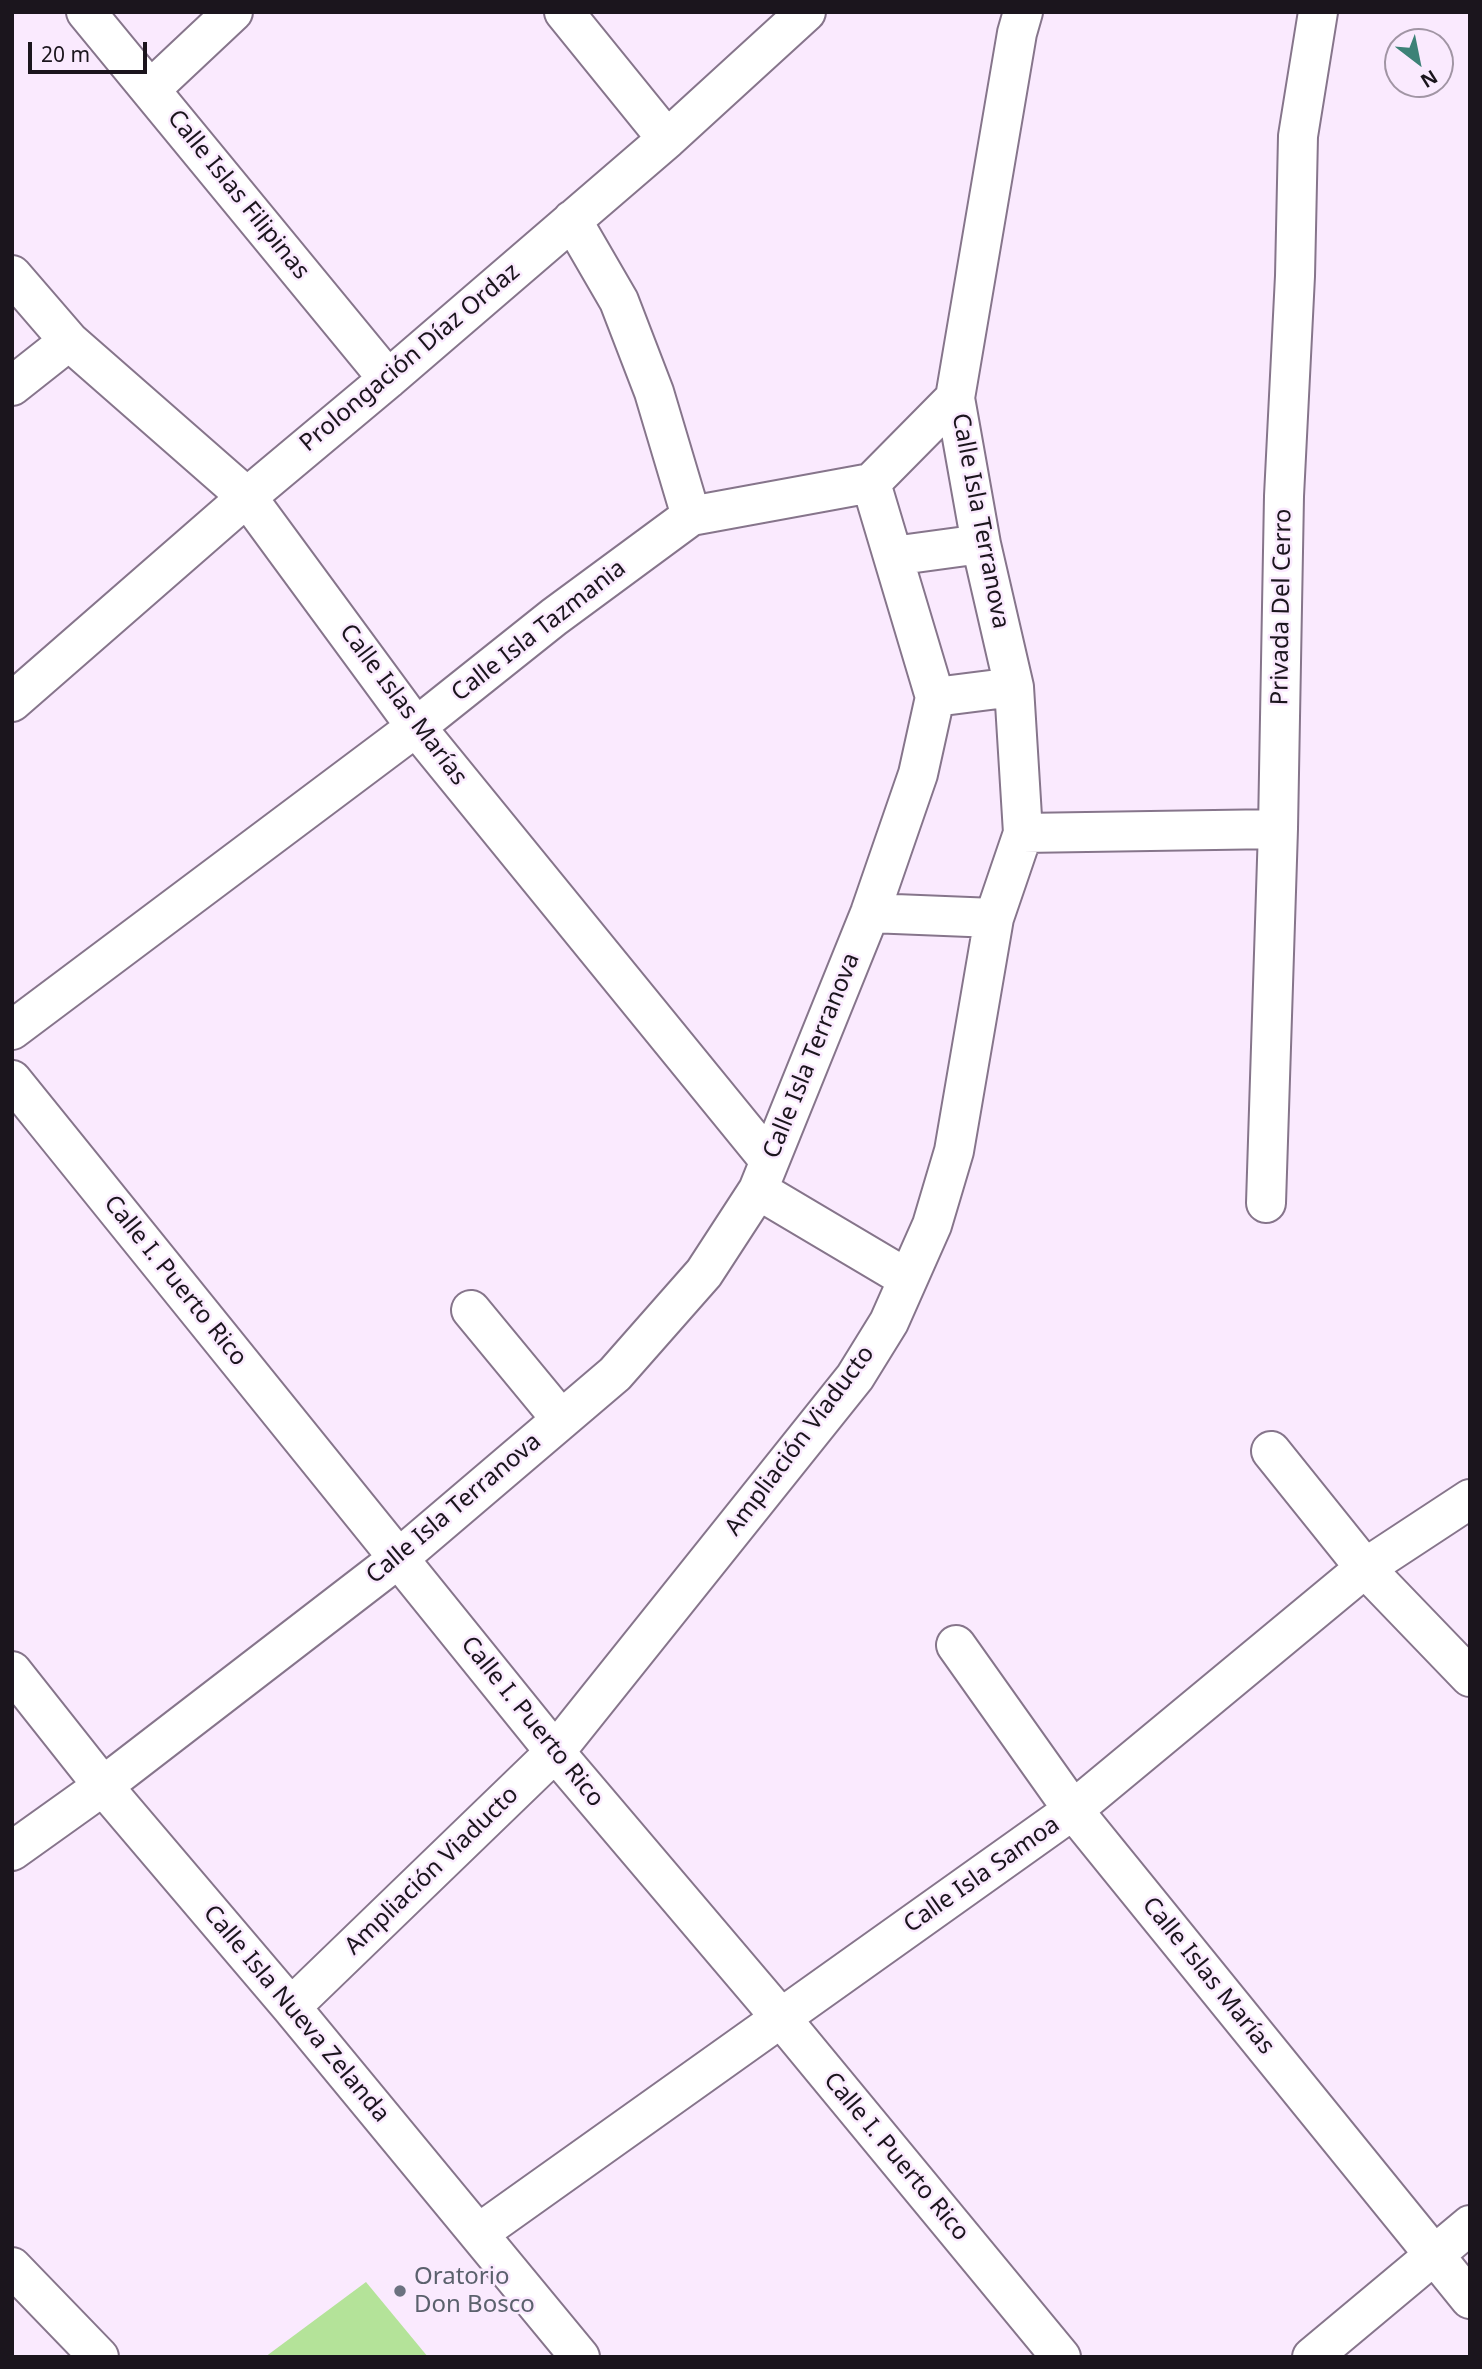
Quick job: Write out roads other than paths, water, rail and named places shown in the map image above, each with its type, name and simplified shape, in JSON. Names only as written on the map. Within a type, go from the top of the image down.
[{"type":"street","name":"Calle Islas Filipinas","points":[[86,12],[388,379]]},
{"type":"street","points":[[151,89],[233,12]]},
{"type":"street","points":[[564,12],[667,139]]},
{"type":"street","name":"Calle Isla Terranova","points":[[1014,687],[981,544],[956,398],[1017,33],[1023,12]]},
{"type":"street","name":"Privada Del Cerro","points":[[1266,1203],[1278,829],[1284,496],[1296,276],[1298,136],[1318,12]]},
{"type":"street","name":"Prolongación Díaz Ordaz","points":[[12,702],[247,496],[388,379],[667,139],[796,15]]},
{"type":"street","points":[[572,220],[619,301],[654,392],[691,516]]},
{"type":"street","name":"Calle Islas Marías","points":[[12,275],[69,341],[247,496],[416,727],[764,1175],[908,1279]]},
{"type":"street","points":[[12,386],[69,341]]},
{"type":"street","points":[[956,398],[871,483],[935,697],[1014,687]]},
{"type":"street","name":"Calle Isla Tazmania","points":[[12,1030],[416,727],[554,617],[691,516],[871,483]]},
{"type":"street","points":[[892,556],[981,544]]},
{"type":"street","name":"Ampliación Viaducto","points":[[291,2007],[555,1752],[855,1377],[889,1322],[932,1225],[954,1151],[994,918],[1023,832],[1014,687]]},
{"type":"street","name":"Calle Isla Terranova","points":[[12,1851],[103,1786],[399,1558],[614,1374],[704,1273],[764,1175],[870,913],[918,774],[935,697]]},
{"type":"street","points":[[1023,832],[1278,829]]},
{"type":"street","points":[[870,913],[994,918]]},
{"type":"street","name":"Calle I. Puerto Rico","points":[[12,1080],[555,1752],[781,2018],[1061,2357]]},
{"type":"street","points":[[471,1310],[561,1419]]},
{"type":"street","points":[[1271,1451],[1365,1568],[1470,1677]]},
{"type":"street","name":"Calle Isla Samoa","points":[[479,2233],[1073,1810],[1365,1568],[1470,1499]]},
{"type":"street","name":"Calle Islas Marías","points":[[956,1646],[1073,1810],[1470,2299]]},
{"type":"street","name":"Calle Isla Nueva Zelanda","points":[[12,1671],[103,1786],[291,2007],[580,2357]]},
{"type":"street","points":[[1312,2357],[1470,2225]]},
{"type":"street","points":[[12,2267],[99,2357]]},
{"type":"place","name":"Oratorio Don Bosco","points":[[400,2291]]}]
